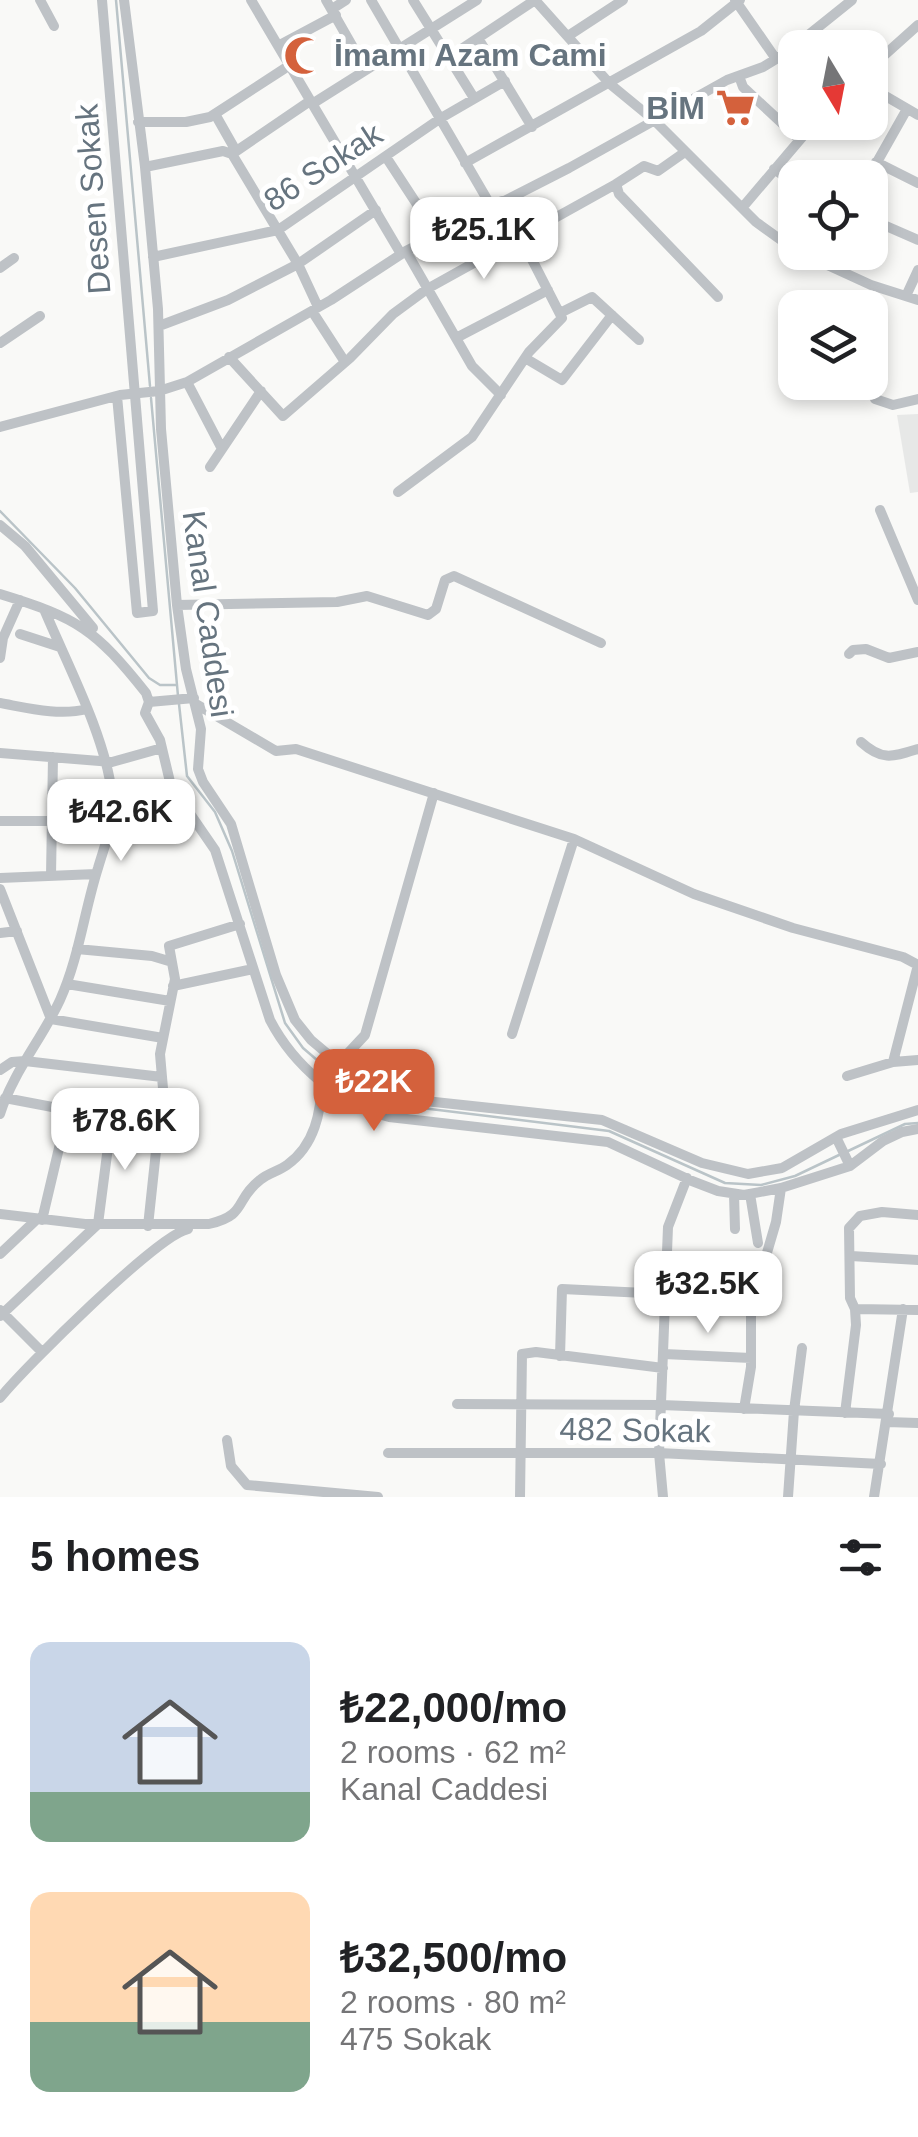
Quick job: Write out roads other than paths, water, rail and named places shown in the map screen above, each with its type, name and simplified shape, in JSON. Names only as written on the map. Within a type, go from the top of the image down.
[{"type":"street","points":[[40,0],[54,26]]},
{"type":"street","name":"Desen Sokak","points":[[102,0],[153,611],[137,613],[117,396]]},
{"type":"street","name":"Kanal Caddesi","points":[[124,0],[153,257],[159,391],[177,604],[191,701],[200,729],[198,769],[231,824],[288,1006],[302,1030],[368,1088],[381,1093],[602,1120],[735,1173],[782,1168],[838,1140],[918,1110]]},
{"type":"street","points":[[251,0],[472,366],[501,396]]},
{"type":"street","points":[[278,46],[346,0]]},
{"type":"street","points":[[371,0],[465,164],[520,238],[561,316]]},
{"type":"street","points":[[413,0],[474,98]]},
{"type":"street","points":[[145,167],[222,151],[234,153],[477,0]]},
{"type":"street","points":[[448,58],[535,0],[610,84],[778,241]]},
{"type":"street","points":[[568,36],[624,0]]},
{"type":"street","points":[[0,427],[187,382],[403,253],[776,59],[852,0]]},
{"type":"street","points":[[465,164],[701,31],[737,1],[776,59]]},
{"type":"street","points":[[331,8],[366,70]]},
{"type":"street","points":[[888,52],[918,25]]},
{"type":"street","points":[[478,38],[532,127]]},
{"type":"street","points":[[138,122],[186,122],[214,114],[290,66]]},
{"type":"street","points":[[739,76],[743,87],[778,120]]},
{"type":"street","name":"86 Sokak","points":[[153,257],[278,230],[440,118],[505,82]]},
{"type":"street","points":[[877,160],[912,112],[888,98]]},
{"type":"street","points":[[214,114],[298,264],[315,309],[345,362]]},
{"type":"street","points":[[742,208],[798,140]]},
{"type":"street","points":[[230,357],[284,416],[393,314],[427,289],[644,166],[658,171],[685,152]]},
{"type":"street","points":[[386,158],[436,235]]},
{"type":"street","points":[[888,168],[918,183]]},
{"type":"street","points":[[774,169],[778,172]]},
{"type":"street","points":[[616,184],[619,194],[718,298]]},
{"type":"street","points":[[159,326],[228,300],[298,264],[376,210]]},
{"type":"street","points":[[888,228],[918,240]]},
{"type":"street","points":[[0,268],[14,258]]},
{"type":"street","points":[[838,270],[912,298],[918,270]]},
{"type":"street","points":[[456,338],[548,290]]},
{"type":"street","points":[[398,492],[472,438],[525,358],[561,316],[592,297],[639,340]]},
{"type":"street","points":[[525,358],[562,380],[612,315]]},
{"type":"street","points":[[0,343],[40,316]]},
{"type":"street","points":[[187,382],[222,449]]},
{"type":"street","points":[[210,468],[260,391]]},
{"type":"street","points":[[878,400],[893,405],[918,400]]},
{"type":"street","points":[[880,510],[918,600]]},
{"type":"street","points":[[0,525],[25,546],[146,693],[150,702],[145,713],[162,748],[171,786],[215,850],[270,1020],[282,1043],[341,1097],[376,1114],[596,1139],[734,1194],[781,1188],[848,1163],[883,1141],[918,1130]]},
{"type":"street","points":[[177,604],[337,602],[366,596],[428,615],[436,609],[445,580],[454,576],[601,643]]},
{"type":"street","points":[[0,594],[78,622],[108,648]]},
{"type":"street","points":[[0,658],[3,638],[20,600]]},
{"type":"street","points":[[0,1114],[6,1094],[67,984],[109,840],[112,802],[103,762],[87,708],[44,608]]},
{"type":"street","points":[[20,634],[60,646]]},
{"type":"street","points":[[850,654],[853,650],[866,650],[889,658],[918,652]]},
{"type":"street","points":[[150,702],[191,701],[276,751],[296,750],[434,793],[574,839],[694,894],[793,928],[903,957],[918,965],[892,1062]]},
{"type":"street","points":[[0,703],[52,711],[87,708]]},
{"type":"street","points":[[861,742],[876,755],[895,756],[918,749]]},
{"type":"street","points":[[0,753],[103,762],[162,748]]},
{"type":"street","points":[[51,876],[53,757]]},
{"type":"street","points":[[0,1398],[41,1351],[180,1230],[227,1220],[238,1212],[261,1178],[287,1166],[303,1150],[321,1114],[322,1081],[365,1035],[434,793]]},
{"type":"street","points":[[0,821],[52,821]]},
{"type":"street","points":[[512,1034],[574,839]]},
{"type":"street","points":[[0,878],[96,874]]},
{"type":"street","points":[[0,889],[51,1019]]},
{"type":"street","points":[[152,956],[169,946],[240,924]]},
{"type":"street","points":[[0,933],[16,931]]},
{"type":"street","points":[[148,1226],[159,1123],[164,1116],[160,1054],[173,986],[169,946]]},
{"type":"street","points":[[78,949],[152,956],[172,962]]},
{"type":"street","points":[[173,986],[253,968]]},
{"type":"street","points":[[67,984],[170,1001]]},
{"type":"street","points":[[51,1019],[164,1038]]},
{"type":"street","points":[[847,1076],[892,1062],[918,1060]]},
{"type":"street","points":[[6,1094],[0,1072],[12,1062],[162,1077]]},
{"type":"street","points":[[6,1094],[68,1110],[159,1123]]},
{"type":"street","points":[[0,1254],[39,1220],[68,1110]]},
{"type":"street","points":[[41,1351],[1,1313],[98,1224],[112,1116]]},
{"type":"street","points":[[838,1140],[848,1163]]},
{"type":"street","points":[[663,1497],[659,1454],[668,1228],[686,1178]]},
{"type":"street","points":[[744,1409],[751,1358],[751,1307],[776,1222],[781,1188]]},
{"type":"street","points":[[734,1194],[735,1229]]},
{"type":"street","points":[[750,1194],[758,1243]]},
{"type":"street","points":[[845,1413],[856,1309],[850,1298],[849,1228],[860,1216],[882,1212],[918,1214]]},
{"type":"street","points":[[0,1214],[98,1224],[209,1224]]},
{"type":"street","points":[[851,1256],[918,1260]]},
{"type":"street","points":[[560,1356],[562,1289],[666,1294]]},
{"type":"street","points":[[856,1309],[918,1310]]},
{"type":"street","points":[[874,1497],[904,1309]]},
{"type":"street","points":[[788,1497],[802,1348]]},
{"type":"street","points":[[520,1497],[522,1354],[663,1368]]},
{"type":"street","points":[[664,1354],[751,1358]]},
{"type":"street","points":[[457,1404],[744,1409],[845,1413],[918,1422]]},
{"type":"street","points":[[227,1440],[231,1466],[247,1485],[378,1497]]},
{"type":"street","name":"482 Sokak","points":[[388,1454],[659,1454],[881,1464]]},
{"type":"waterway","points":[[116,0],[150,386]]},
{"type":"waterway","points":[[151,398],[178,696]]},
{"type":"waterway","points":[[0,511],[75,588],[149,678],[160,685],[175,685]]},
{"type":"waterway","points":[[179,704],[187,776],[215,812],[232,851],[285,1023],[303,1048],[324,1066]]},
{"type":"waterway","points":[[334,1075],[355,1092],[381,1103],[609,1131],[725,1183],[761,1185],[795,1176],[839,1155]]},
{"type":"waterway","points":[[846,1152],[905,1124],[918,1123]]},
{"type":"place","name":"İmamı Azam Cami","points":[[304,55]]},
{"type":"place","name":"BİM","points":[[735,108]]}]
